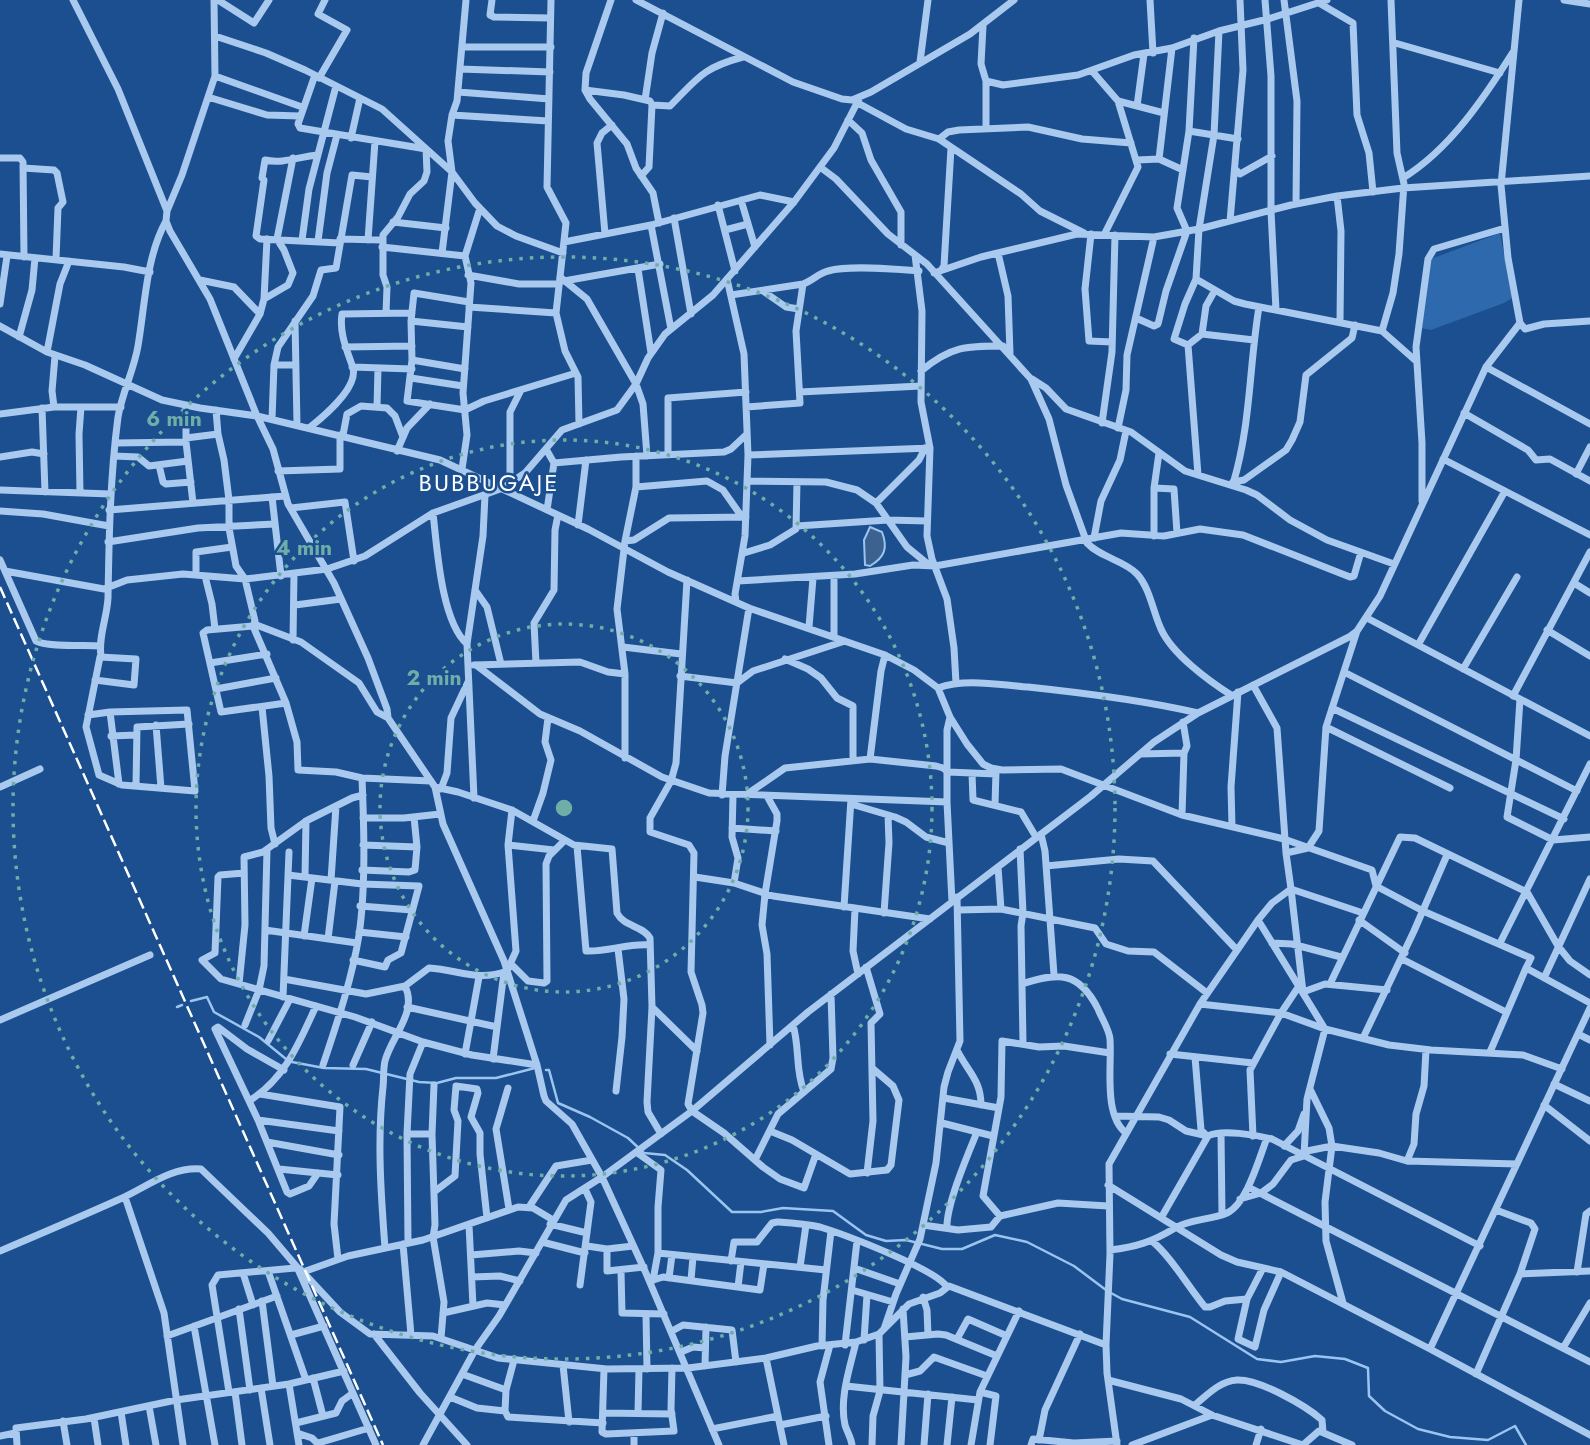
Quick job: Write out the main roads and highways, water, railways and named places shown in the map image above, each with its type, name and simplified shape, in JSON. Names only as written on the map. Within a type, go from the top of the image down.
[{"type":"waterway","points":[[191,1001],[207,997],[214,1012],[259,1037],[286,1059]]},
{"type":"waterway","points":[[177,1007],[182,1005]]},
{"type":"waterway","points":[[292,1062],[324,1068],[366,1069],[419,1082],[437,1083],[456,1078],[496,1078],[535,1068]]},
{"type":"waterway","points":[[546,1070],[549,1070],[558,1103],[628,1138],[644,1153],[665,1155],[687,1170],[732,1212],[761,1212],[783,1208],[833,1211],[866,1235],[886,1241],[906,1240],[942,1249],[962,1249],[995,1235],[1027,1242],[1074,1266],[1106,1290]]},
{"type":"waterway","points":[[1111,1293],[1122,1299],[1190,1317],[1257,1359],[1281,1362],[1315,1356],[1345,1359],[1368,1368],[1369,1396],[1385,1411],[1418,1429],[1450,1437],[1488,1440],[1515,1426],[1526,1445]]},
{"type":"railway","points":[[0,587],[383,1445]]},
{"type":"district","name":"BUBBUGAJE","points":[[489,482]]}]
